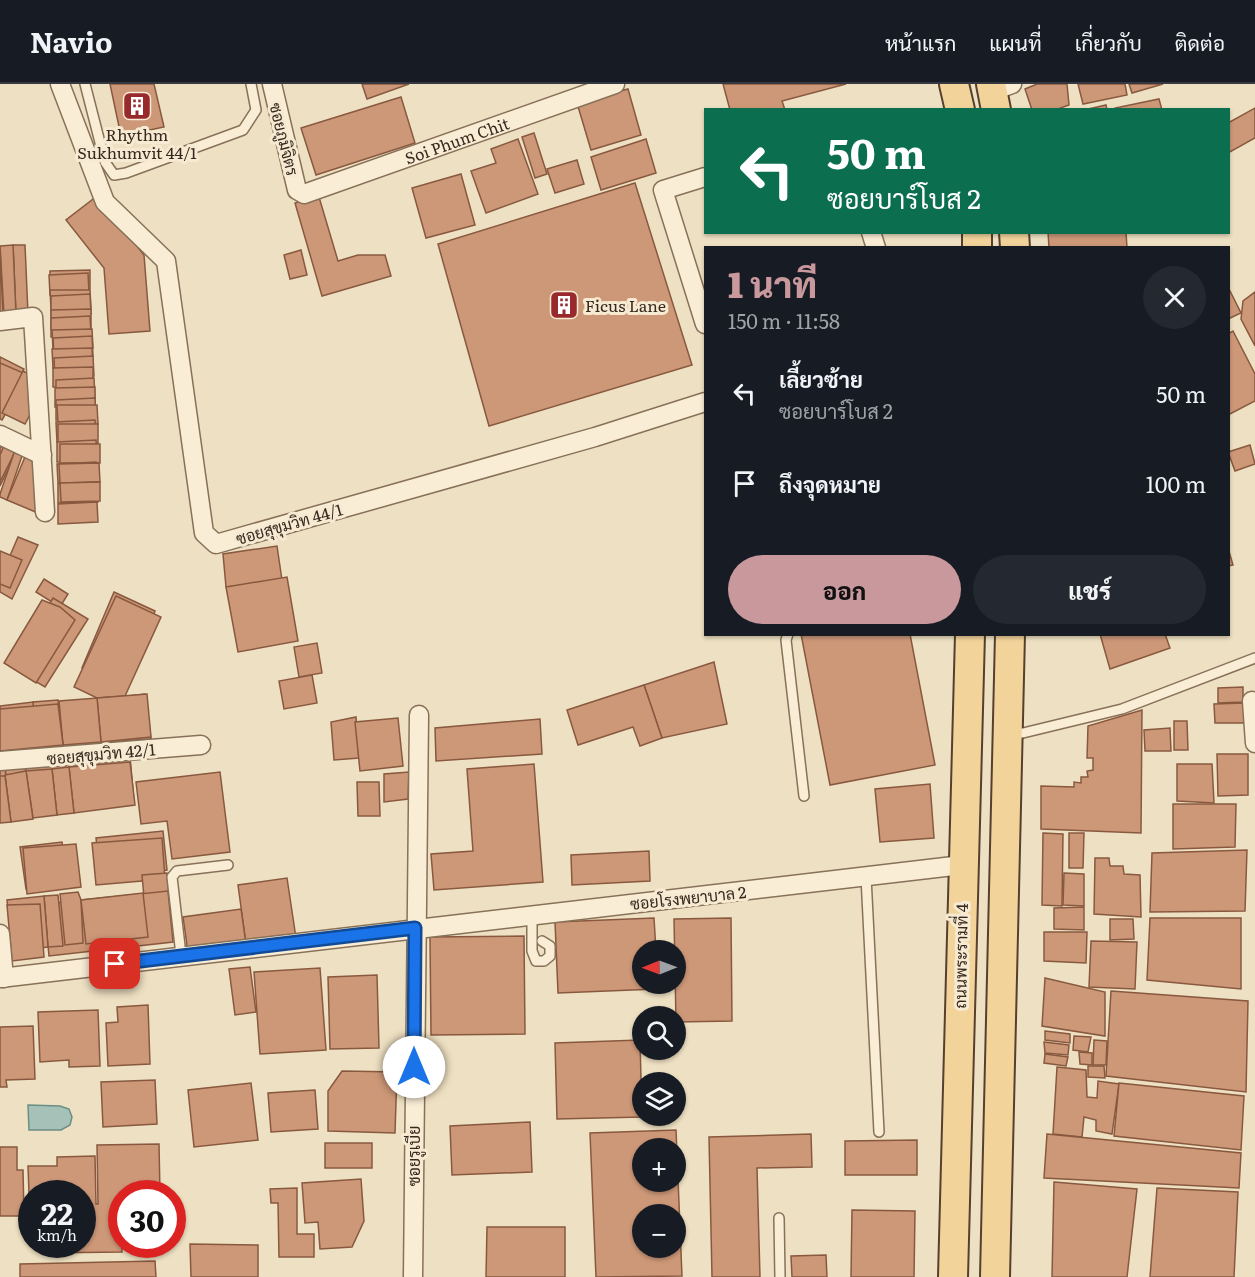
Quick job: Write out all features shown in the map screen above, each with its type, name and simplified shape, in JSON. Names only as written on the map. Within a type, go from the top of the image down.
[{"type":"main road","points":[[954,84],[960,108]]},
{"type":"main road","name":"ถนนพระรามที่ 4","points":[[953,1277],[962,865],[970,636]]},
{"type":"main road","points":[[995,1277],[1010,636]]},
{"type":"street","name":"ซอยสุขุมวิท 44/1","points":[[60,84],[105,202],[166,261],[204,533],[210,541],[216,544],[595,437],[704,402]]},
{"type":"street","name":"ซอยภูมิจิตร","points":[[272,84],[299,193]]},
{"type":"street","name":"Soi Phum Chit","points":[[299,193],[304,194],[615,84]]},
{"type":"street","points":[[704,177],[663,190],[704,321]]},
{"type":"street","points":[[0,321],[33,317],[45,512]]},
{"type":"street","points":[[0,435],[42,455]]},
{"type":"street","points":[[1252,701],[1255,742]]},
{"type":"street","name":"ซอยรูเบีย","points":[[414,1277],[418,1183],[415,928],[419,715]]},
{"type":"street","name":"ซอยสุขุมวิท 42/1","points":[[0,761],[201,745]]},
{"type":"street","name":"ซอยโรงพยาบาล 2","points":[[2,978],[181,955],[962,865]]},
{"type":"street","points":[[0,934],[2,978]]},
{"type":"lane","points":[[85,84],[105,162],[114,175],[126,173],[243,130],[256,110],[251,84]]},
{"type":"lane","points":[[787,636],[804,796]]},
{"type":"lane","points":[[1007,733],[1023,733],[1122,709],[1255,658]]},
{"type":"lane","points":[[181,955],[172,877],[177,872],[228,865]]},
{"type":"lane","points":[[866,877],[879,1132]]},
{"type":"lane","points":[[532,914],[534,934],[532,951],[536,961],[544,961],[550,956],[550,946],[536,939],[534,934]]},
{"type":"lane","points":[[542,941],[556,940]]},
{"type":"lane","points":[[779,1218],[780,1277]]},
{"type":"water","points":[[28,1105],[60,1106],[69,1109],[72,1117],[70,1125],[61,1130],[29,1130]]},
{"type":"building","name":"Rhythm Sukhumvit 44/1","points":[[110,84],[154,84],[164,127],[121,136]]},
{"type":"building","points":[[362,84],[409,84],[367,99]]},
{"type":"building","points":[[723,84],[846,84],[782,101],[784,108],[729,108]]},
{"type":"building","points":[[1037,84],[1067,84],[1069,105],[1061,108],[1031,108],[1025,89]]},
{"type":"building","points":[[1078,84],[1125,84],[1127,95],[1083,104]]},
{"type":"building","points":[[1129,84],[1163,84],[1132,93]]},
{"type":"building","points":[[628,89],[641,135],[591,150],[577,103]]},
{"type":"building","points":[[401,97],[415,143],[316,175],[301,128]]},
{"type":"building","points":[[1159,99],[1161,108],[1115,108]]},
{"type":"building","points":[[1255,108],[1255,138],[1230,152],[1230,122]]},
{"type":"building","points":[[534,133],[547,174],[535,178],[522,137]]},
{"type":"building","points":[[518,139],[538,194],[486,213],[471,171],[496,163],[491,149]]},
{"type":"building","points":[[646,139],[656,173],[601,190],[591,157]]},
{"type":"building","points":[[577,160],[584,184],[555,193],[547,169]]},
{"type":"building","points":[[461,174],[475,225],[426,238],[412,188]]},
{"type":"building","name":"Ficus Lane","points":[[635,183],[692,365],[489,426],[438,244]]},
{"type":"building","points":[[97,196],[144,255],[150,331],[109,334],[104,268],[66,220]]},
{"type":"building","points":[[319,197],[338,261],[358,255],[385,255],[391,276],[322,296],[295,203]]},
{"type":"building","points":[[1048,234],[1126,234],[1127,246],[1049,246]]},
{"type":"building","points":[[13,245],[25,245],[28,314],[16,314]]},
{"type":"building","points":[[13,245],[16,314],[4,315],[0,246]]},
{"type":"building","points":[[0,247],[3,316],[0,316]]},
{"type":"building","points":[[301,250],[307,275],[290,279],[284,255]]},
{"type":"building","points":[[90,270],[90,289],[50,290],[50,271]]},
{"type":"building","points":[[88,273],[89,293],[50,295],[49,275]]},
{"type":"building","points":[[50,290],[90,290],[91,309],[51,309]]},
{"type":"building","points":[[1230,291],[1241,313],[1230,318]]},
{"type":"building","points":[[1255,292],[1255,346],[1241,319],[1243,301]]},
{"type":"building","points":[[90,294],[91,314],[51,316],[51,296]]},
{"type":"building","points":[[91,309],[91,328],[51,329],[51,310]]},
{"type":"building","points":[[90,316],[91,335],[51,337],[51,318]]},
{"type":"building","points":[[92,329],[93,348],[53,349],[52,330]]},
{"type":"building","points":[[1233,331],[1255,374],[1255,401],[1230,414],[1230,333]]},
{"type":"building","points":[[92,336],[93,356],[54,358],[53,338]]},
{"type":"building","points":[[92,348],[93,367],[53,368],[52,349]]},
{"type":"building","points":[[93,356],[94,376],[55,378],[54,358]]},
{"type":"building","points":[[0,357],[24,369],[4,410],[0,408]]},
{"type":"building","points":[[0,363],[28,375],[2,420],[0,419]]},
{"type":"building","points":[[93,367],[93,386],[53,387],[53,368]]},
{"type":"building","points":[[23,371],[34,377],[36,403],[25,424],[2,413]]},
{"type":"building","points":[[94,378],[95,398],[56,400],[56,380]]},
{"type":"building","points":[[95,387],[95,406],[55,407],[55,388]]},
{"type":"building","points":[[95,398],[96,418],[56,420],[56,400]]},
{"type":"building","points":[[57,405],[97,405],[98,424],[58,424]]},
{"type":"building","points":[[95,420],[96,440],[57,442],[56,422]]},
{"type":"building","points":[[58,424],[98,424],[98,443],[58,443]]},
{"type":"building","points":[[96,440],[97,460],[57,462],[57,442]]},
{"type":"building","points":[[60,444],[100,444],[100,463],[60,463]]},
{"type":"building","points":[[1250,445],[1255,464],[1235,471],[1230,451]]},
{"type":"building","points":[[0,446],[16,453],[0,486]]},
{"type":"building","points":[[4,446],[16,450],[0,482],[0,455]]},
{"type":"building","points":[[15,450],[23,453],[7,500],[0,497],[0,494]]},
{"type":"building","points":[[27,452],[38,461],[38,513],[7,500]]},
{"type":"building","points":[[96,462],[97,481],[58,483],[57,464]]},
{"type":"building","points":[[99,463],[100,482],[60,483],[59,464]]},
{"type":"building","points":[[97,482],[98,502],[58,503],[58,484]]},
{"type":"building","points":[[100,482],[100,501],[61,502],[60,483]]},
{"type":"building","points":[[97,502],[98,522],[58,524],[58,504]]},
{"type":"building","points":[[18,537],[38,545],[12,599],[0,592],[0,552],[9,558]]},
{"type":"building","points":[[277,546],[282,580],[226,587],[223,554]]},
{"type":"building","points":[[0,551],[22,560],[10,588],[0,584]]},
{"type":"building","points":[[287,577],[298,641],[238,652],[226,587]]},
{"type":"building","points":[[44,579],[68,594],[60,607],[36,592]]},
{"type":"building","points":[[114,592],[155,611],[127,689],[82,668]]},
{"type":"building","points":[[116,596],[161,617],[125,696],[97,698],[74,687]]},
{"type":"building","points":[[53,598],[88,619],[45,687],[11,667]]},
{"type":"building","points":[[42,600],[60,607],[75,620],[36,683],[4,663]]},
{"type":"building","points":[[801,636],[910,636],[935,765],[830,785]]},
{"type":"building","points":[[1101,636],[1166,636],[1170,648],[1110,669]]},
{"type":"building","points":[[317,643],[322,673],[299,677],[294,647]]},
{"type":"building","points":[[714,662],[727,724],[662,738],[644,685]]},
{"type":"building","points":[[312,675],[317,703],[284,709],[279,681]]},
{"type":"building","points":[[644,685],[662,738],[640,746],[633,727],[578,745],[567,710]]},
{"type":"building","points":[[1243,687],[1243,702],[1218,703],[1218,688]]},
{"type":"building","points":[[145,694],[151,739],[63,745],[58,704]]},
{"type":"building","points":[[147,694],[151,737],[101,742],[97,698]]},
{"type":"building","points":[[97,698],[101,742],[63,745],[59,701]]},
{"type":"building","points":[[58,700],[63,745],[36,748],[33,702]]},
{"type":"building","points":[[33,702],[36,748],[0,751],[0,706]]},
{"type":"building","points":[[1245,703],[1245,723],[1215,723],[1214,704]]},
{"type":"building","points":[[58,704],[63,745],[0,751],[0,709]]},
{"type":"building","points":[[1142,710],[1141,833],[1041,829],[1041,786],[1074,787],[1074,782],[1081,783],[1081,777],[1088,777],[1087,771],[1093,770],[1093,758],[1087,758],[1088,726]]},
{"type":"building","points":[[356,717],[359,758],[334,760],[331,722]]},
{"type":"building","points":[[398,718],[403,766],[360,771],[355,722]]},
{"type":"building","points":[[540,719],[542,754],[436,761],[435,728]]},
{"type":"building","points":[[1174,721],[1187,721],[1188,750],[1174,750]]},
{"type":"building","points":[[1170,728],[1171,751],[1145,751],[1144,730]]},
{"type":"building","points":[[1217,754],[1248,754],[1248,795],[1218,796]]},
{"type":"building","points":[[130,756],[134,802],[74,808],[68,761]]},
{"type":"building","points":[[65,761],[72,812],[31,817],[25,765]]},
{"type":"building","points":[[130,762],[135,805],[74,813],[69,767]]},
{"type":"building","points":[[534,764],[543,882],[434,890],[431,854],[473,851],[467,769]]},
{"type":"building","points":[[1177,764],[1212,764],[1214,803],[1177,801]]},
{"type":"building","points":[[25,765],[31,817],[11,819],[5,768]]},
{"type":"building","points":[[69,767],[74,813],[57,815],[52,769]]},
{"type":"building","points":[[5,768],[11,819],[0,820],[0,769]]},
{"type":"building","points":[[52,769],[57,815],[33,818],[26,771]]},
{"type":"building","points":[[26,771],[33,819],[11,822],[5,775]]},
{"type":"building","points":[[220,772],[230,852],[172,859],[167,821],[141,824],[136,782]]},
{"type":"building","points":[[409,772],[408,799],[384,802],[384,774]]},
{"type":"building","points":[[0,776],[5,776],[11,822],[0,823]]},
{"type":"building","points":[[357,782],[379,782],[380,816],[358,816]]},
{"type":"building","points":[[930,784],[934,838],[880,842],[875,789]]},
{"type":"building","points":[[1173,804],[1236,804],[1235,847],[1173,849]]},
{"type":"building","points":[[163,831],[167,870],[100,877],[96,838]]},
{"type":"building","points":[[1043,833],[1063,834],[1062,906],[1042,905]]},
{"type":"building","points":[[1069,833],[1084,833],[1083,868],[1069,868]]},
{"type":"building","points":[[162,838],[165,879],[96,885],[92,843]]},
{"type":"building","points":[[62,842],[66,867],[78,869],[80,882],[26,889],[20,847]]},
{"type":"building","points":[[76,844],[81,887],[27,894],[23,848]]},
{"type":"building","points":[[1247,850],[1245,911],[1150,912],[1152,853]]},
{"type":"building","points":[[649,851],[650,881],[572,885],[571,855]]},
{"type":"building","points":[[1095,858],[1109,858],[1110,866],[1123,866],[1124,874],[1140,875],[1141,917],[1094,914]]},
{"type":"building","points":[[167,873],[172,929],[147,931],[142,875]]},
{"type":"building","points":[[1064,873],[1084,874],[1084,906],[1063,905]]},
{"type":"building","points":[[287,878],[296,938],[246,944],[238,885]]},
{"type":"building","points":[[168,891],[173,942],[49,956],[44,904]]},
{"type":"building","points":[[78,892],[81,900],[83,943],[65,945],[60,894]]},
{"type":"building","points":[[143,893],[148,937],[86,944],[81,900]]},
{"type":"building","points":[[58,895],[63,946],[48,947],[44,896]]},
{"type":"building","points":[[44,896],[48,947],[12,951],[7,900]]},
{"type":"building","points":[[40,904],[44,957],[12,961],[7,905]]},
{"type":"building","points":[[1084,907],[1084,930],[1054,929],[1054,908]]},
{"type":"building","points":[[241,909],[246,944],[188,952],[183,917]]},
{"type":"building","points":[[654,918],[655,940],[632,940],[632,990],[558,993],[555,922]]},
{"type":"building","points":[[731,918],[732,1021],[686,1022],[686,1006],[676,1006],[675,994],[686,994],[686,940],[674,940],[674,919]]},
{"type":"building","points":[[1150,918],[1241,918],[1241,989],[1147,980]]},
{"type":"building","points":[[1110,919],[1133,919],[1134,939],[1110,940]]},
{"type":"building","points":[[1044,932],[1087,932],[1086,963],[1044,961]]},
{"type":"building","points":[[524,936],[525,1034],[431,1035],[430,937]]},
{"type":"building","points":[[1091,941],[1137,942],[1135,989],[1089,987]]},
{"type":"building","points":[[250,967],[256,1012],[235,1015],[229,969]]},
{"type":"building","points":[[320,968],[326,1050],[260,1054],[254,972]]},
{"type":"building","points":[[377,975],[379,1048],[330,1049],[328,977]]},
{"type":"building","points":[[1045,978],[1105,992],[1105,1036],[1042,1026]]},
{"type":"building","points":[[1111,991],[1248,1001],[1246,1092],[1106,1076]]},
{"type":"building","points":[[148,1005],[150,1064],[108,1066],[106,1023],[118,1022],[117,1007]]},
{"type":"building","points":[[98,1010],[100,1066],[69,1067],[69,1060],[40,1062],[38,1012]]},
{"type":"building","points":[[33,1026],[35,1079],[6,1080],[7,1087],[0,1087],[0,1027]]},
{"type":"building","points":[[1045,1031],[1070,1034],[1070,1043],[1045,1040]]},
{"type":"building","points":[[1074,1036],[1091,1037],[1088,1052],[1073,1050]]},
{"type":"building","points":[[632,1040],[632,1060],[641,1060],[641,1072],[632,1072],[632,1117],[557,1119],[555,1043]]},
{"type":"building","points":[[1094,1040],[1107,1041],[1106,1065],[1093,1065]]},
{"type":"building","points":[[1044,1042],[1069,1045],[1068,1055],[1045,1053]]},
{"type":"building","points":[[1079,1052],[1092,1053],[1092,1065],[1080,1064]]},
{"type":"building","points":[[1045,1054],[1068,1057],[1066,1066],[1044,1063]]},
{"type":"building","points":[[1088,1066],[1104,1066],[1105,1078],[1088,1077]]},
{"type":"building","points":[[1057,1067],[1086,1070],[1087,1097],[1097,1098],[1098,1081],[1119,1084],[1112,1134],[1096,1131],[1096,1120],[1084,1117],[1082,1137],[1053,1134]]},
{"type":"building","points":[[342,1071],[397,1072],[395,1133],[328,1131],[328,1091]]},
{"type":"building","points":[[155,1080],[157,1124],[103,1127],[101,1082]]},
{"type":"building","points":[[251,1083],[258,1140],[194,1147],[188,1090]]},
{"type":"building","points":[[1119,1083],[1244,1096],[1241,1150],[1114,1136]]},
{"type":"building","points":[[315,1090],[318,1129],[271,1132],[268,1093]]},
{"type":"building","points":[[530,1122],[532,1172],[452,1175],[450,1126]]},
{"type":"building","points":[[676,1130],[676,1138],[632,1138],[632,1192],[679,1192],[679,1204],[632,1204],[632,1258],[681,1258],[682,1276],[596,1277],[590,1133]]},
{"type":"building","points":[[811,1134],[812,1167],[757,1168],[760,1277],[712,1277],[709,1137]]},
{"type":"building","points":[[1047,1134],[1241,1153],[1239,1188],[1044,1178]]},
{"type":"building","points":[[917,1140],[917,1175],[845,1175],[845,1141]]},
{"type":"building","points":[[325,1143],[372,1143],[372,1168],[325,1168]]},
{"type":"building","points":[[159,1144],[160,1180],[108,1180],[108,1252],[96,1252],[97,1145]]},
{"type":"building","points":[[0,1147],[17,1147],[17,1170],[23,1170],[23,1180],[18,1180],[18,1216],[0,1216]]},
{"type":"building","points":[[95,1156],[96,1180],[29,1180],[28,1166],[57,1166],[57,1157]]},
{"type":"building","points":[[361,1179],[364,1221],[352,1247],[320,1249],[318,1222],[305,1223],[302,1183]]},
{"type":"building","points":[[1054,1182],[1137,1189],[1127,1277],[1052,1277]]},
{"type":"building","points":[[297,1188],[297,1234],[314,1234],[314,1257],[279,1257],[278,1203],[271,1203],[270,1189]]},
{"type":"building","points":[[1157,1188],[1238,1192],[1234,1277],[1150,1277]]},
{"type":"building","points":[[852,1210],[915,1211],[914,1277],[851,1277]]},
{"type":"building","points":[[487,1227],[565,1227],[565,1277],[486,1277]]},
{"type":"building","points":[[190,1244],[258,1245],[258,1277],[191,1277]]},
{"type":"building","points":[[826,1255],[827,1277],[792,1277],[791,1256]]},
{"type":"building","points":[[155,1261],[156,1277],[20,1277],[20,1264]]},
{"type":"place","name":"Rhythm Sukhumvit 44/1","points":[[137,106]]},
{"type":"place","name":"Ficus Lane","points":[[564,305]]},
{"type":"route","points":[[115,964],[415,928],[414,1067]]}]
